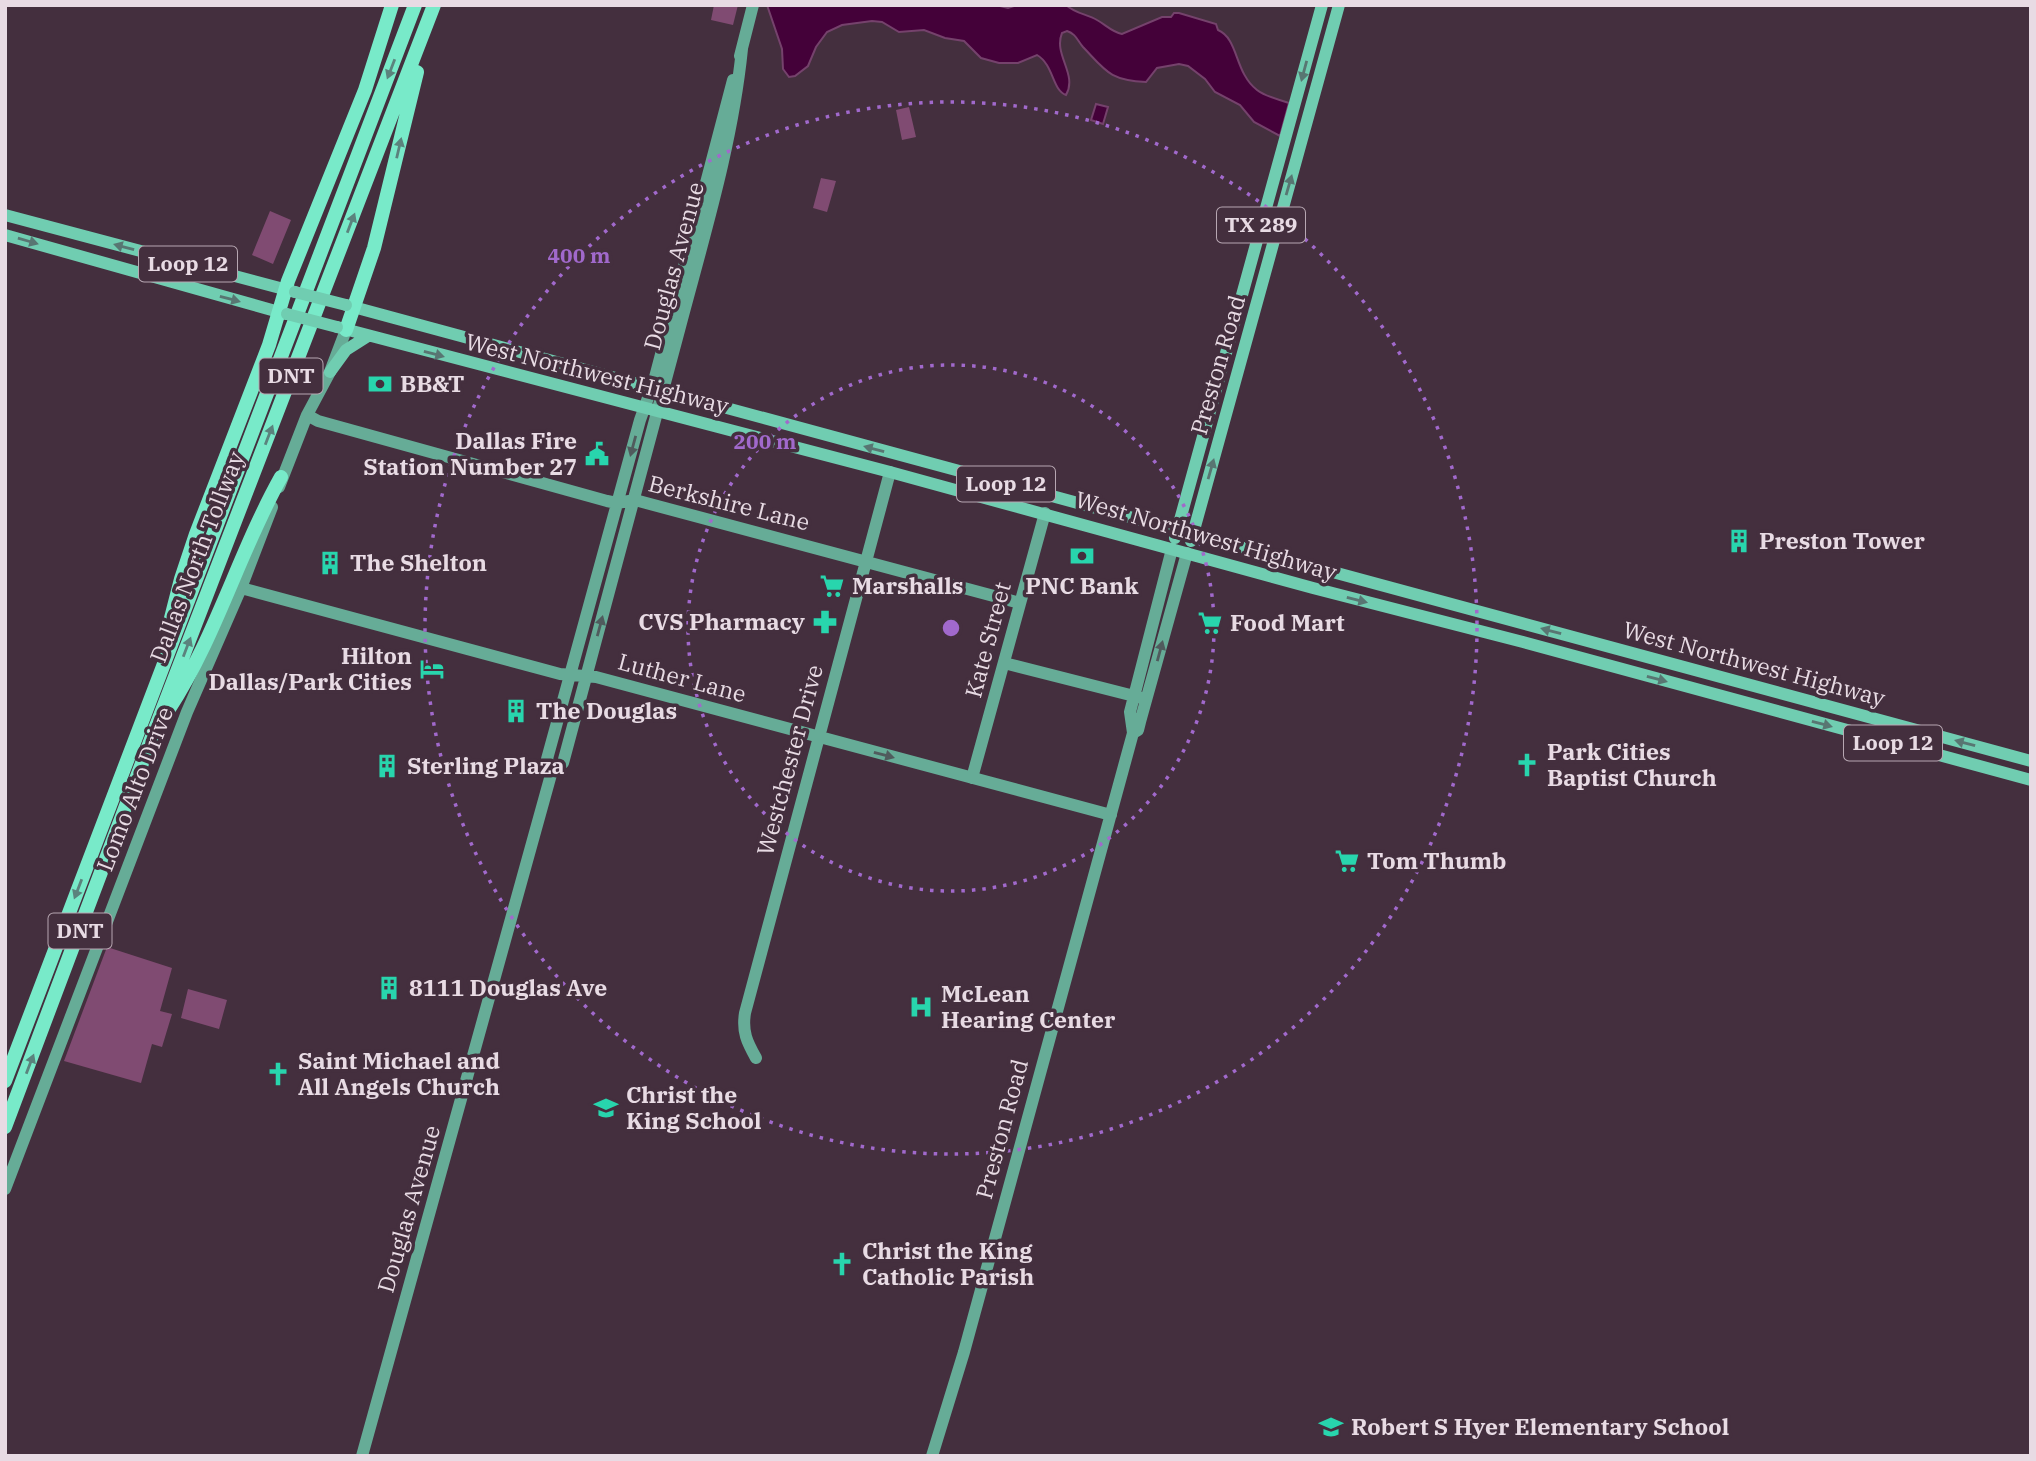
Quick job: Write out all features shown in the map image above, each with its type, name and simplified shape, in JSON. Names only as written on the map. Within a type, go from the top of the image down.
[{"type":"highway","points":[[153,689],[188,555],[283,313],[361,102],[391,5]]},
{"type":"highway","name":"Dallas North Tollway","points":[[5,1082],[415,5]]},
{"type":"highway","points":[[341,328],[374,248],[432,12]]},
{"type":"highway","name":"Dallas North Tollway","points":[[5,1127],[153,734],[432,12]]},
{"type":"highway","points":[[153,734],[181,691],[230,588],[261,514],[281,477]]},
{"type":"main road","name":"Preston Road","points":[[1172,549],[1322,5]]},
{"type":"main road","name":"Preston Road","points":[[1187,553],[1339,5]]},
{"type":"main road","name":"West Northwest Highway","points":[[5,215],[2031,761]]},
{"type":"main road","name":"West Northwest Highway","points":[[5,235],[368,336],[1045,513],[2031,780]]},
{"type":"main road","points":[[330,372],[346,350],[368,336]]},
{"type":"main road","points":[[609,398],[615,380]]},
{"type":"main road","points":[[890,472],[904,466],[970,483],[987,479]]},
{"type":"main road","points":[[1718,696],[1730,687],[1811,709],[1830,707]]},
{"type":"street","name":"Douglas Avenue","points":[[552,771],[563,763],[659,411],[657,391],[722,143],[753,5]]},
{"type":"street","name":"Lomo Alto Drive","points":[[5,1189],[168,763],[241,588],[281,477],[307,415],[330,372],[341,328]]},
{"type":"street","name":"Douglas Avenue","points":[[362,1456],[552,771],[547,759],[569,675],[645,407],[657,391]]},
{"type":"street","name":"Berkshire Lane","points":[[307,415],[318,421],[617,503],[635,500],[1020,603]]},
{"type":"street","name":"Westchester Drive","points":[[756,1058],[745,1039],[745,1013],[890,472]]},
{"type":"street","name":"Kate Street","points":[[972,778],[1045,513]]},
{"type":"street","name":"Preston Road","points":[[932,1456],[968,1340],[1137,728],[1140,698],[1172,549]]},
{"type":"street","name":"Preston Road","points":[[1137,728],[1130,712],[1140,698],[1187,553]]},
{"type":"street","points":[[601,561],[617,565]]},
{"type":"street","points":[[595,582],[611,586]]},
{"type":"street","name":"Luther Lane","points":[[241,588],[524,665],[569,675],[596,677],[1111,815]]},
{"type":"street","points":[[1004,663],[1140,698]]},
{"type":"street","points":[[1118,693],[1130,712]]},
{"type":"shaded area","points":[[714,5],[738,5],[733,25],[711,20]]},
{"type":"shaded area","points":[[767,5],[996,5],[1008,8],[1017,5],[1066,5],[1122,34],[1162,17],[1179,13],[1216,24],[1218,30],[1230,41],[1250,83],[1264,94],[1289,103],[1280,136],[1254,122],[1240,105],[1215,92],[1205,79],[1188,66],[1179,64],[1157,68],[1146,82],[1124,79],[1103,68],[1067,31],[1062,33],[1060,41],[1069,80],[1066,95],[1058,88],[1043,59],[1037,55],[1018,63],[999,63],[981,58],[964,41],[945,38],[924,30],[899,32],[882,22],[872,21],[842,25],[827,32],[816,47],[808,66],[795,76],[789,77],[783,69],[782,49]]},
{"type":"shaded area","points":[[1096,104],[1108,107],[1103,124],[1091,120]]},
{"type":"shaded area","points":[[909,107],[916,137],[902,140],[896,110]]},
{"type":"shaded area","points":[[821,178],[836,181],[827,212],[813,208]]},
{"type":"shaded area","points":[[270,211],[291,220],[273,264],[252,255]]},
{"type":"shaded area","points":[[107,947],[172,968],[160,1011],[172,1014],[162,1047],[152,1044],[141,1083],[64,1061]]},
{"type":"shaded area","points":[[188,989],[227,1000],[219,1029],[181,1018]]},
{"type":"place","name":"BB&T","points":[[380,384]]},
{"type":"place","name":"Dallas Fire Station Number 27","points":[[597,454]]},
{"type":"place","name":"Preston Tower","points":[[1739,541]]},
{"type":"place","name":"PNC Bank","points":[[1082,556]]},
{"type":"place","name":"The Shelton","points":[[330,563]]},
{"type":"place","name":"Marshalls","points":[[832,586]]},
{"type":"place","name":"CVS Pharmacy","points":[[825,622]]},
{"type":"place","name":"Food Mart","points":[[1210,623]]},
{"type":"place","name":"Hilton Dallas/Park Cities","points":[[432,669]]},
{"type":"place","name":"The Douglas","points":[[516,711]]},
{"type":"place","name":"Park Cities Baptist Church","points":[[1527,765]]},
{"type":"place","name":"Sterling Plaza","points":[[387,766]]},
{"type":"place","name":"Tom Thumb","points":[[1347,861]]},
{"type":"place","name":"8111 Douglas Ave","points":[[389,988]]},
{"type":"place","name":"McLean Hearing Center","points":[[921,1007]]},
{"type":"place","name":"Saint Michael and All Angels Church","points":[[278,1074]]},
{"type":"place","name":"Christ the King School","points":[[606,1108]]},
{"type":"place","name":"Christ the King Catholic Parish","points":[[842,1264]]},
{"type":"place","name":"Robert S Hyer Elementary School","points":[[1331,1427]]}]
